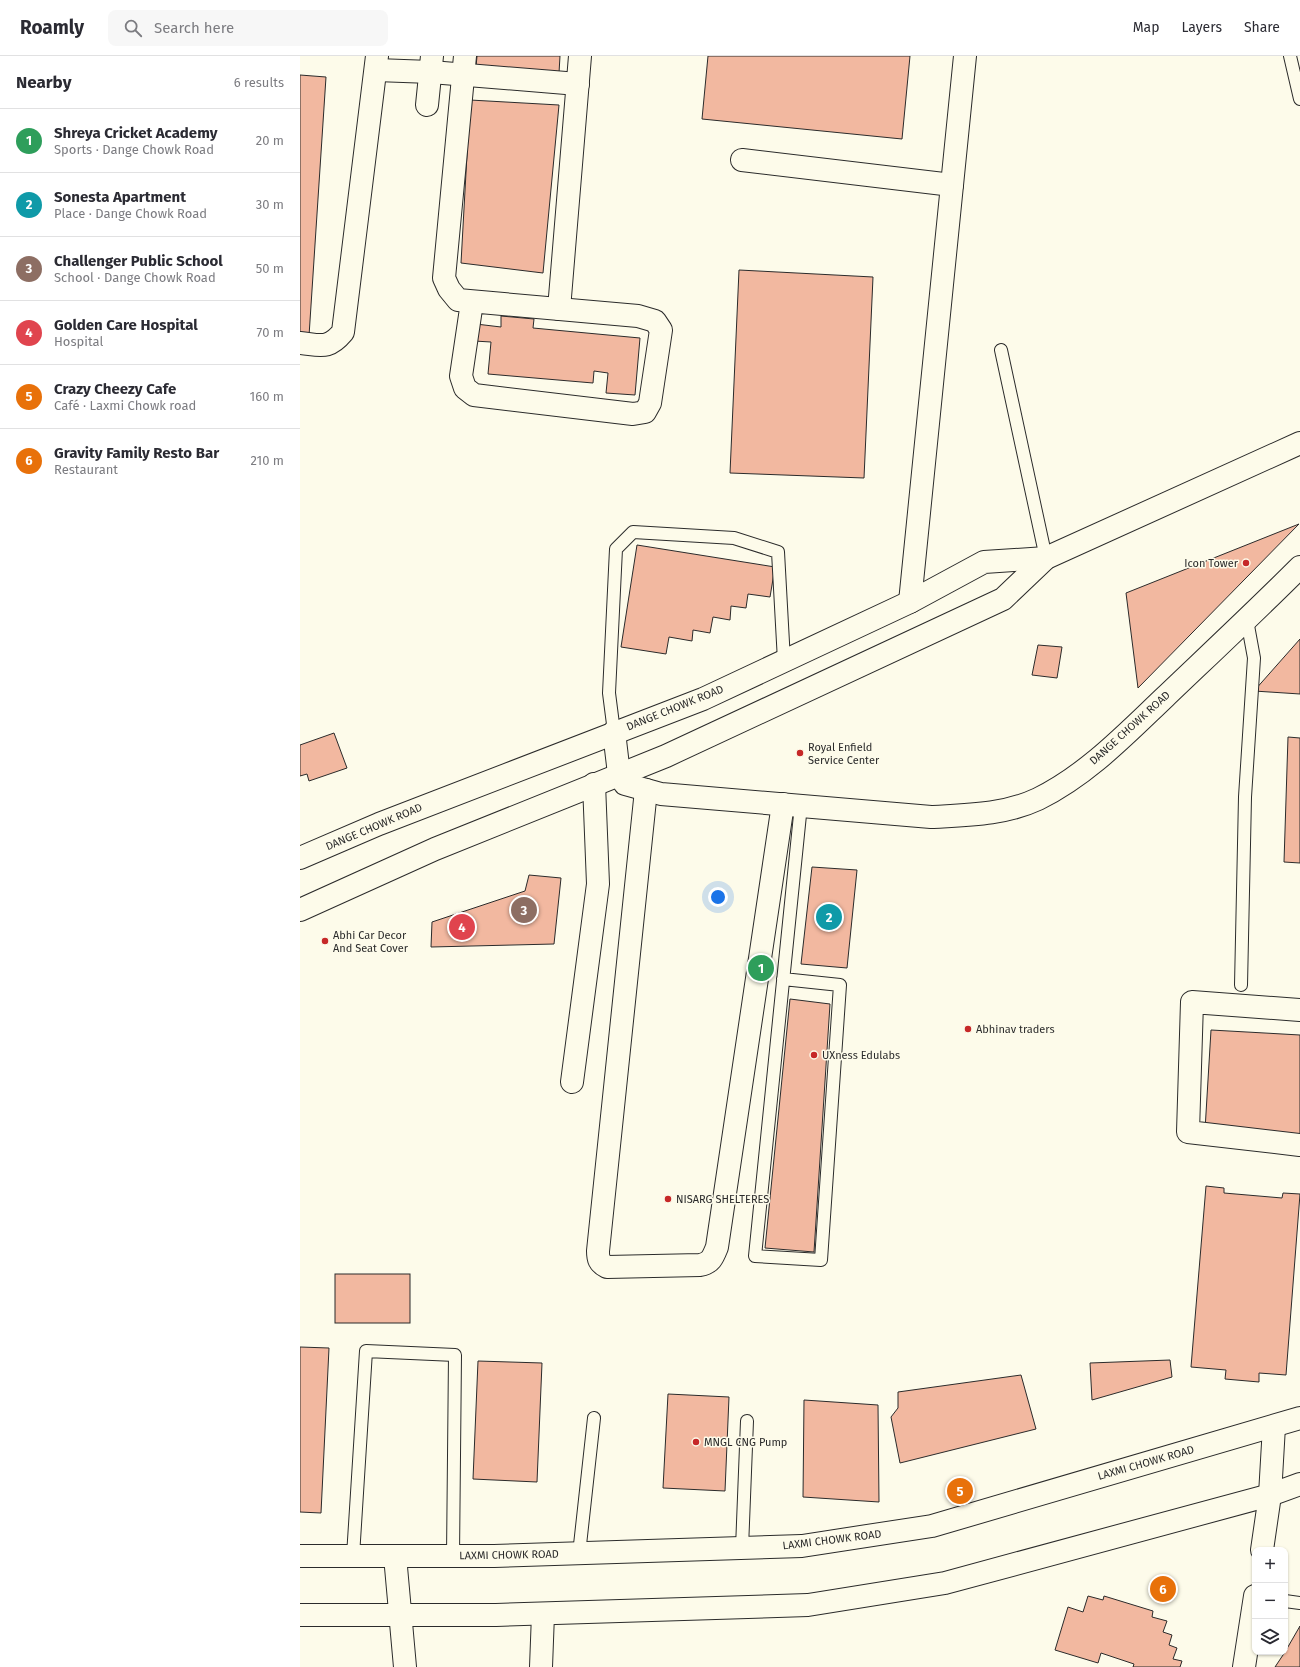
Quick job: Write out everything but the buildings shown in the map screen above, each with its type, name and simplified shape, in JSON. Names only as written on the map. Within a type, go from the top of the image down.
[{"type":"street","points":[[559,310],[580,56]]},
{"type":"street","points":[[910,602],[965,56]]},
{"type":"street","points":[[300,343],[326,345],[335,342],[343,332],[377,63],[464,65],[578,84]]},
{"type":"street","points":[[427,104],[431,64]]},
{"type":"street","points":[[464,65],[444,278],[449,289],[458,300],[638,316],[655,320],[661,330],[650,403],[645,412],[633,414],[474,395],[465,388],[461,376],[472,302]]},
{"type":"street","points":[[742,160],[952,185]]},
{"type":"street","name":"DANGE CHOWK ROAD","points":[[300,910],[442,846],[666,756],[1003,599],[1046,558],[1300,443]]},
{"type":"street","name":"DANGE CHOWK ROAD","points":[[300,858],[379,824],[614,732],[703,699],[910,602],[984,562],[1046,558]]},
{"type":"street","name":"DANGE CHOWK ROAD","points":[[619,774],[625,784],[661,794],[931,817],[976,815],[1007,810],[1038,799],[1076,776],[1112,748],[1247,620],[1300,567]]},
{"type":"street","points":[[614,732],[619,774]]},
{"type":"street","points":[[572,1082],[598,884],[594,784]]},
{"type":"street","points":[[646,790],[598,1251],[598,1258],[601,1264],[606,1267],[700,1265],[707,1264],[714,1257],[792,805]]},
{"type":"street","points":[[1300,1010],[1192,1002],[1188,1132],[1300,1145]]},
{"type":"street","name":"LAXMI CHOWK ROAD","points":[[300,1556],[579,1554],[802,1546],[932,1526],[1300,1418]]},
{"type":"street","points":[[1262,1547],[1270,1495],[1274,1426]]},
{"type":"street","points":[[300,1615],[543,1614],[808,1605],[945,1583],[1270,1495],[1300,1484]]},
{"type":"street","points":[[395,1556],[405,1667]]},
{"type":"street","points":[[541,1667],[543,1614]]},
{"type":"street","points":[[1244,1667],[1252,1615]]},
{"type":"lane","points":[[1290,56],[1300,99]]},
{"type":"lane","points":[[1001,350],[1046,558]]},
{"type":"lane","points":[[614,732],[609,693],[616,549],[634,532],[734,538],[778,552],[784,661]]},
{"type":"lane","points":[[1241,985],[1245,797],[1254,658],[1247,620]]},
{"type":"lane","points":[[783,979],[840,985],[821,1260],[755,1256],[783,979],[792,805]]},
{"type":"lane","points":[[353,1556],[366,1351],[455,1355],[453,1556]]},
{"type":"lane","points":[[579,1554],[594,1418]]},
{"type":"lane","points":[[742,1548],[747,1421]]},
{"type":"lane","points":[[1288,1601],[1300,1603]]},
{"type":"place","name":"Icon Tower","points":[[1246,563]]},
{"type":"place","name":"Royal Enfield Service Center","points":[[800,753]]},
{"type":"place","name":"Challenger Public School","points":[[524,910]]},
{"type":"place","name":"Sonesta Apartment","points":[[829,917]]},
{"type":"place","name":"Golden Care Hospital","points":[[462,927]]},
{"type":"place","name":"Abhi Car Decor And Seat Cover","points":[[325,941]]},
{"type":"place","name":"Shreya Cricket Academy","points":[[761,968]]},
{"type":"place","name":"Abhinav traders","points":[[968,1029]]},
{"type":"place","name":"UXness Edulabs","points":[[814,1055]]},
{"type":"place","name":"NISARG SHELTERES","points":[[668,1199]]},
{"type":"place","name":"MNGL CNG Pump","points":[[696,1442]]},
{"type":"place","name":"Crazy Cheezy Cafe","points":[[960,1491]]},
{"type":"place","name":"Gravity Family Resto Bar","points":[[1163,1589]]}]
